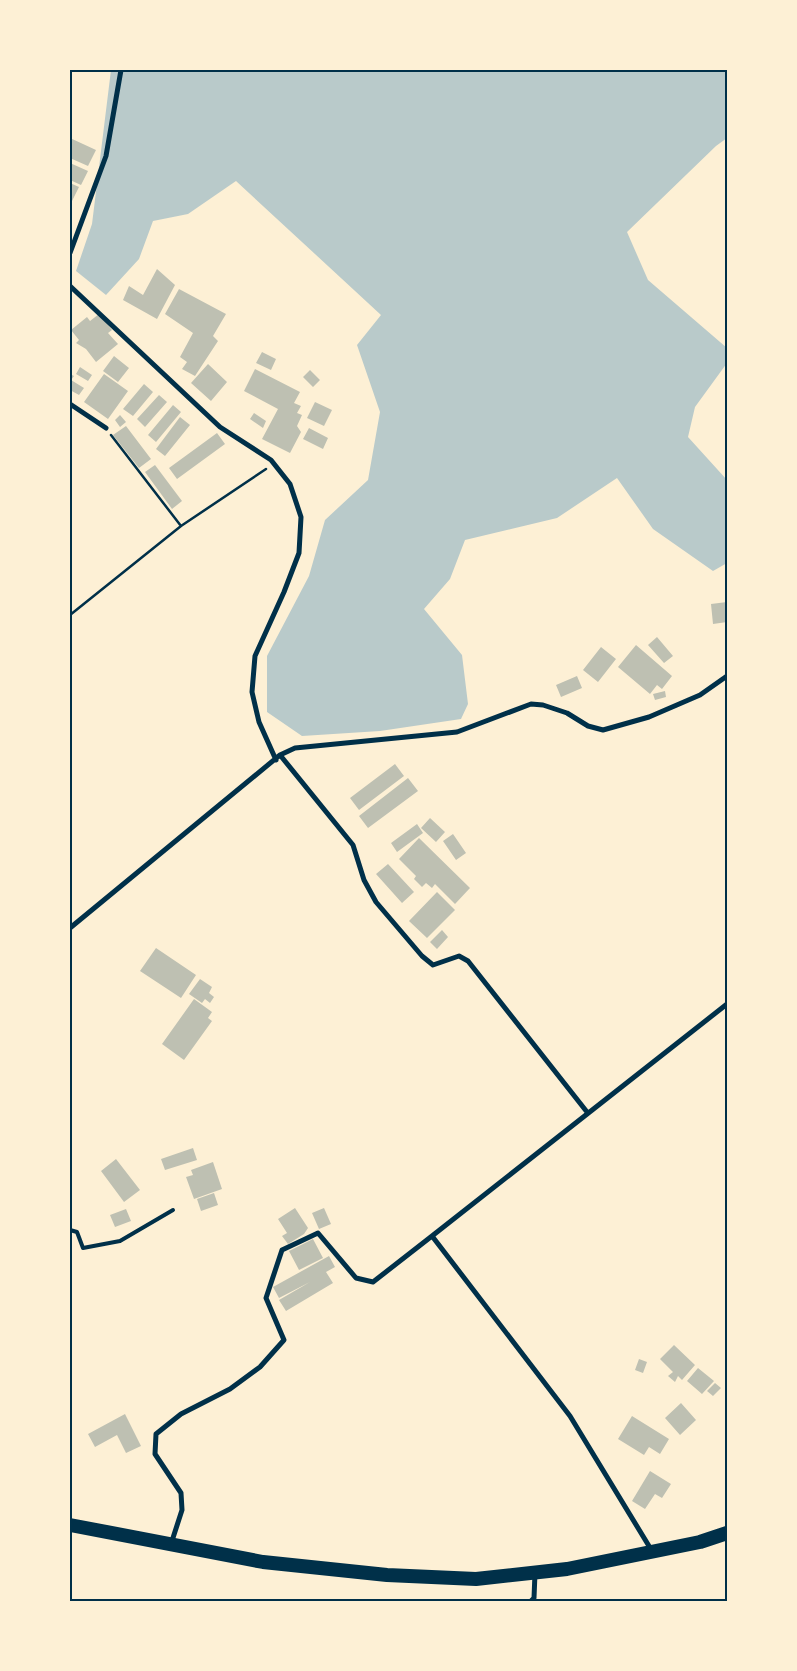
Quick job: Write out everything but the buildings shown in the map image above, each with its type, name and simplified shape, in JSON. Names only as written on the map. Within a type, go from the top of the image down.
[{"type":"highway","points":[[70,1525],[263,1562],[388,1575],[476,1579],[567,1569],[652,1552],[727,1533]]},
{"type":"street","points":[[70,253],[106,156],[122,70]]},
{"type":"street","points":[[70,286],[220,428],[274,464],[290,484],[301,518],[299,553],[284,592],[255,656],[252,692],[259,722],[276,760]]},
{"type":"street","points":[[70,404],[106,428]]},
{"type":"street","points":[[70,928],[280,755],[295,748],[456,732],[531,704],[543,705],[567,712],[588,726],[603,730],[649,717],[700,695],[727,676]]},
{"type":"street","points":[[280,755],[353,845],[364,880],[382,909],[422,956],[433,964],[460,956],[468,961],[587,1112]]},
{"type":"street","points":[[171,1544],[182,1510],[181,1492],[156,1454],[156,1434],[181,1414],[230,1389],[260,1367],[284,1340],[266,1298],[282,1250],[318,1233],[356,1278],[373,1282],[587,1112],[727,1004]]},
{"type":"street","points":[[432,1236],[570,1416],[652,1552]]},
{"type":"street","points":[[531,1601],[534,1598],[536,1572]]},
{"type":"lane","points":[[70,1230],[77,1232],[83,1248],[120,1241],[173,1210]]},
{"type":"path","points":[[106,428],[181,526]]},
{"type":"path","points":[[70,614],[181,526],[274,464]]},
{"type":"shaded area","points":[[111,70],[727,70],[727,138],[716,146],[627,232],[648,280],[727,348],[727,363],[695,407],[688,437],[727,480],[727,563],[713,571],[653,529],[617,478],[557,518],[465,540],[450,579],[424,609],[462,655],[468,704],[461,719],[380,731],[302,736],[267,712],[267,656],[309,576],[325,520],[368,480],[380,412],[357,345],[381,315],[236,181],[188,214],[153,221],[139,259],[106,295],[76,271],[92,224]]}]
